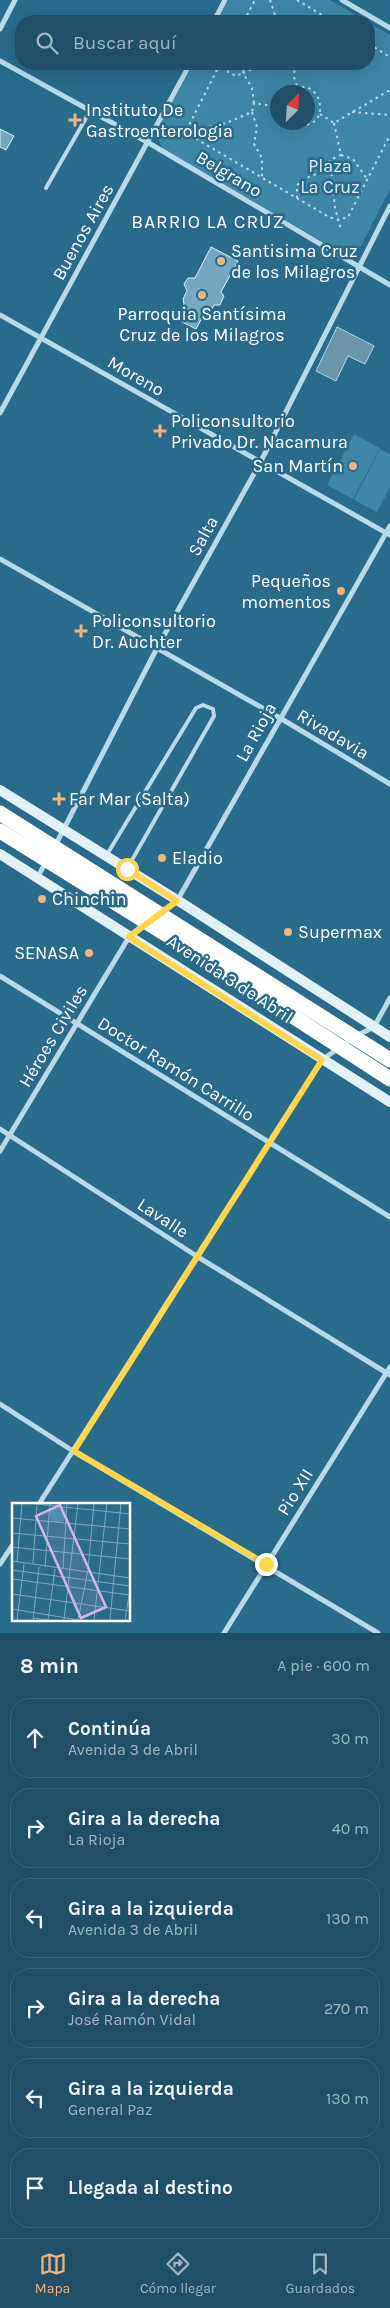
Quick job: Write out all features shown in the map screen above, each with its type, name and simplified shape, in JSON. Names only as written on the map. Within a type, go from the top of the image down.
[{"type":"highway","name":"Avenida 3 de Abril","points":[[0,812],[50,854],[146,922],[390,1079]]},
{"type":"highway","name":"Avenida 3 de Abril","points":[[0,831],[50,854],[160,913],[390,1060]]},
{"type":"main road","points":[[0,790],[390,1037]]},
{"type":"main road","name":"Avenida 3 de Abril","points":[[0,854],[390,1102]]},
{"type":"street","points":[[0,29],[16,0]]},
{"type":"street","points":[[217,15],[225,0]]},
{"type":"street","points":[[342,0],[368,15]]},
{"type":"street","points":[[375,19],[390,28]]},
{"type":"street","name":"Belgrano","points":[[0,61],[15,69]]},
{"type":"street","name":"Belgrano","points":[[16,70],[147,142],[390,285]]},
{"type":"street","name":"Buenos Aires","points":[[0,413],[187,70]]},
{"type":"street","name":"Salta","points":[[37,878],[64,830],[157,648],[260,463],[390,206]]},
{"type":"street","name":"Moreno","points":[[0,315],[388,534]]},
{"type":"street","name":"La Rioja","points":[[129,937],[146,922],[177,901],[280,718],[388,534],[390,526]]},
{"type":"street","name":"Rivadavia","points":[[0,559],[280,718],[390,784]]},
{"type":"street","name":"Héroes Civiles","points":[[0,1151],[129,937]]},
{"type":"street","name":"Doctor Ramón Carrillo","points":[[0,976],[390,1217]]},
{"type":"street","points":[[40,1503],[322,1060],[354,1037],[374,1027],[390,998]]},
{"type":"street","name":"Lavalle","points":[[0,1129],[198,1257],[388,1374]]},
{"type":"street","name":"Pio XII","points":[[224,1633],[388,1374],[390,1367]]},
{"type":"street","points":[[0,1404],[74,1451],[266,1564],[378,1633]]},
{"type":"street","points":[[0,1564],[12,1546]]},
{"type":"lane","points":[[46,188],[90,111]]},
{"type":"lane","points":[[106,856],[196,708],[203,705],[213,710],[214,716],[127,869]]},
{"type":"path","points":[[247,15],[255,0]]},
{"type":"path","points":[[270,0],[275,15]]},
{"type":"path","points":[[297,0],[322,15]]},
{"type":"path","points":[[375,48],[390,57]]},
{"type":"path","points":[[217,70],[188,125],[193,137],[329,217],[338,220],[348,216],[390,135]]},
{"type":"path","points":[[228,70],[230,74],[236,76],[250,70]]},
{"type":"path","points":[[243,70],[243,73],[252,88],[254,103],[252,112],[257,127],[254,144],[262,158],[262,178]]},
{"type":"path","points":[[295,70],[294,77],[297,85]]},
{"type":"path","points":[[334,123],[390,90]]},
{"type":"path","points":[[315,93],[319,97],[321,108],[320,114],[315,119]]},
{"type":"path","points":[[254,103],[270,106]]},
{"type":"path","points":[[178,133],[226,123],[252,112]]},
{"type":"path","points":[[352,112],[390,115]]},
{"type":"path","points":[[320,114],[334,123],[341,155]]},
{"type":"path","points":[[297,199],[297,185],[304,179],[319,173],[330,160],[341,155],[353,159],[367,178]]},
{"type":"path","points":[[330,160],[335,208],[341,229]]},
{"type":"green space","points":[[229,0],[330,0],[356,15],[220,15]]},
{"type":"green space","name":"Plaza La Cruz","points":[[375,26],[390,35],[390,189],[361,246],[339,251],[162,149],[156,131],[191,70],[375,70]]},
{"type":"green space","name":"San Martín","points":[[354,434],[380,448],[353,499],[327,485]]},
{"type":"green space","name":"San Martín","points":[[380,449],[390,454],[390,487],[377,512],[354,500]]},
{"type":"shaded area","points":[[337,327],[374,346],[365,364],[348,356],[336,381],[316,371]]},
{"type":"building","points":[[0,129],[14,136],[6,150],[0,147]]},
{"type":"building","points":[[211,247],[238,261],[221,292],[224,296],[220,305],[214,305],[209,314],[204,314],[196,329],[176,319],[184,304],[183,299],[187,291],[184,284],[188,278],[195,278]]},
{"type":"place","name":"Instituto De Gastroenterologia","points":[[75,120]]},
{"type":"place","name":"Santisima Cruz de los Milagros","points":[[221,261]]},
{"type":"place","name":"Parroquia Santísima Cruz de los Milagros","points":[[202,295]]},
{"type":"place","name":"Policonsultorio Privado Dr. Nacamura","points":[[160,431]]},
{"type":"place","name":"San Martín","points":[[353,466]]},
{"type":"place","name":"Pequeños momentos","points":[[341,591]]},
{"type":"place","name":"Policonsultorio Dr. Auchter","points":[[81,631]]},
{"type":"place","name":"Far Mar (Salta)","points":[[59,799]]},
{"type":"place","name":"Eladio","points":[[162,858]]},
{"type":"place","name":"Chinchin","points":[[42,899]]},
{"type":"place","name":"Supermax","points":[[288,932]]},
{"type":"place","name":"SENASA","points":[[89,953]]},
{"type":"district","name":"BARRIO LA CRUZ","points":[[208,222]]},
{"type":"route","points":[[127,869],[177,901],[146,922],[129,937],[322,1060],[74,1451],[266,1564]]}]
